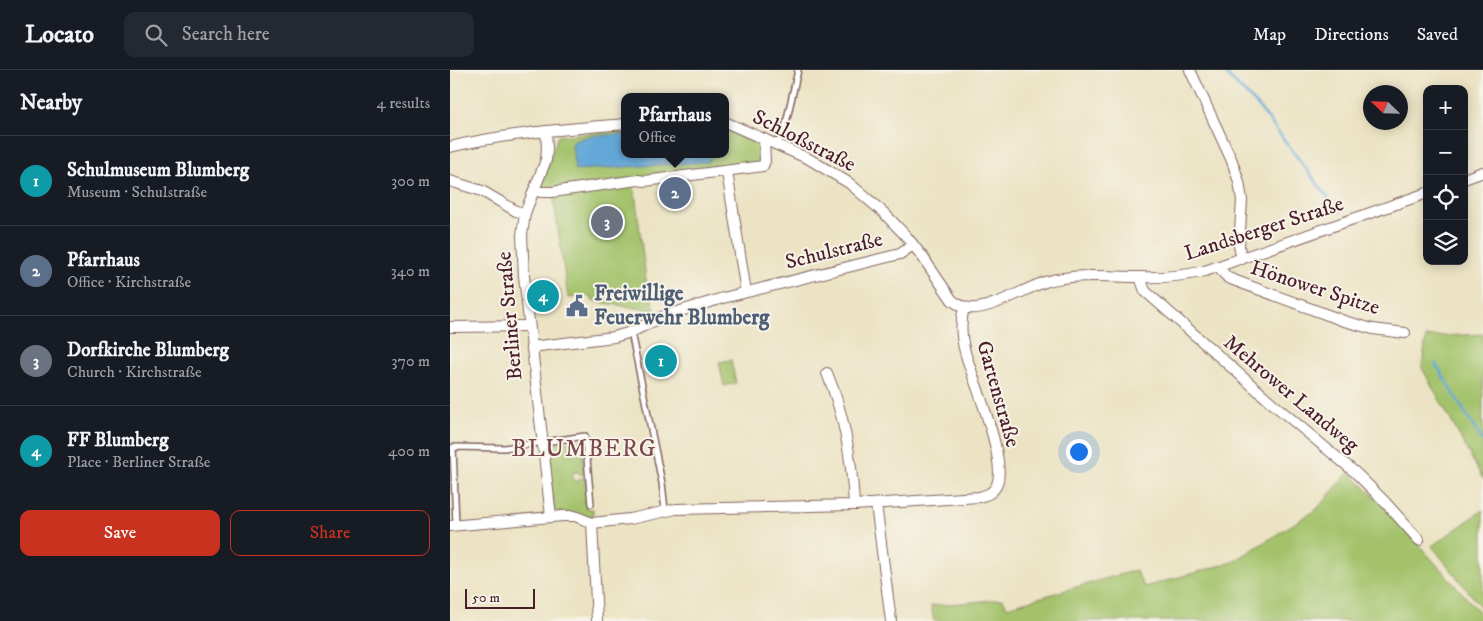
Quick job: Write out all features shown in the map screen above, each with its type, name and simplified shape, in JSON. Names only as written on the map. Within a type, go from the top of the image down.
[{"type":"street","points":[[1190,70],[1232,161],[1239,182],[1242,207],[1239,246],[1242,259]]},
{"type":"street","points":[[450,147],[468,142],[546,131],[621,124]]},
{"type":"street","name":"Schloßstraße","points":[[729,124],[809,159],[848,183],[884,212],[913,245],[946,294],[964,307]]},
{"type":"street","name":"Berliner Straße","points":[[546,131],[546,160],[525,213],[522,235],[531,347],[551,517]]},
{"type":"street","points":[[534,190],[552,192],[638,180],[645,181],[727,172],[763,166],[766,161],[764,139]]},
{"type":"street","points":[[727,172],[746,292]]},
{"type":"street","points":[[1468,178],[1483,172]]},
{"type":"street","points":[[450,182],[482,191],[516,211],[525,213]]},
{"type":"street","name":"Landsberger Straße","points":[[964,307],[983,307],[1039,284],[1061,278],[1087,275],[1178,276],[1205,271],[1423,194]]},
{"type":"street","name":"Schulstraße","points":[[531,347],[602,339],[632,332],[664,316],[746,292],[900,254],[913,245]]},
{"type":"street","name":"Hönower Spitze","points":[[1218,267],[1228,278],[1316,312],[1373,329],[1405,333]]},
{"type":"street","name":"Mehrower Landweg","points":[[1140,277],[1145,291],[1272,403],[1357,474],[1386,502],[1419,540]]},
{"type":"street","name":"Gartenstraße","points":[[453,525],[575,516],[592,523],[630,519],[665,510],[876,504],[979,497],[990,494],[997,487],[999,468],[993,437],[962,341],[961,326],[964,307]]},
{"type":"street","points":[[450,327],[529,326]]},
{"type":"street","points":[[827,373],[834,390],[846,440],[854,505]]},
{"type":"street","points":[[876,504],[891,621]]},
{"type":"street","points":[[592,523],[597,621]]},
{"type":"lane","points":[[777,145],[784,132],[798,70]]},
{"type":"lane","points":[[632,332],[640,380],[662,483],[665,510]]},
{"type":"lane","points":[[453,525],[454,447],[504,448],[586,436],[591,504]]},
{"type":"green space","points":[[621,130],[621,158],[729,158],[729,131],[762,145],[763,160],[743,167],[739,163],[713,166],[709,170],[540,190],[558,136]]},
{"type":"green space","points":[[634,184],[647,288],[649,289],[655,311],[592,301],[592,296],[568,298],[553,195]]},
{"type":"green space","points":[[1483,334],[1483,479],[1422,368],[1426,337]]},
{"type":"green space","points":[[731,360],[736,383],[724,386],[719,362]]},
{"type":"green space","points":[[582,441],[584,474],[574,472],[572,478],[576,482],[581,478],[585,479],[587,509],[593,509],[593,518],[558,512],[554,509],[547,448],[550,444]]},
{"type":"green space","points":[[1349,472],[1380,502],[1483,616],[1483,621],[934,621],[931,606],[1003,599],[1007,607],[1136,570],[1144,587],[1233,562],[1317,509]]},
{"type":"green space","points":[[1483,510],[1483,610],[1432,546]]},
{"type":"water","points":[[621,134],[621,158],[711,158],[707,162],[575,170],[572,145],[576,140],[590,136]]},
{"type":"waterway","points":[[1222,70],[1259,107],[1339,212]]},
{"type":"waterway","points":[[1435,363],[1483,442]]},
{"type":"place","name":"Pfarrhaus","points":[[675,193]]},
{"type":"place","name":"Dorfkirche Blumberg","points":[[607,222]]},
{"type":"place","name":"FF Blumberg","points":[[543,296]]},
{"type":"place","name":"Freiwillige Feuerwehr Blumberg","points":[[577,306]]},
{"type":"place","name":"Schulmuseum Blumberg","points":[[661,361]]},
{"type":"district","name":"BLUMBERG","points":[[584,449]]}]
